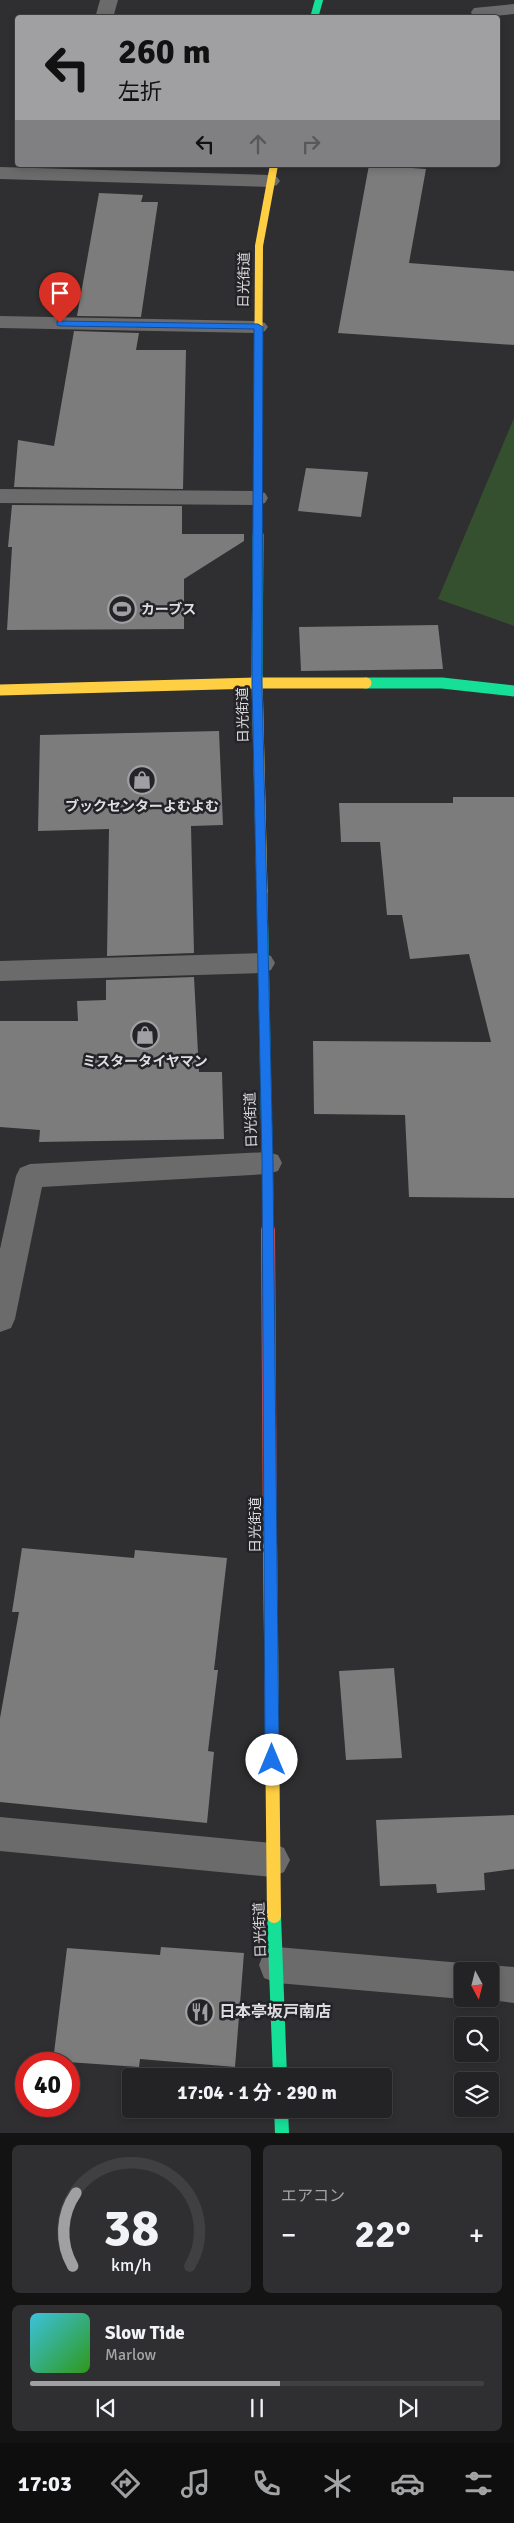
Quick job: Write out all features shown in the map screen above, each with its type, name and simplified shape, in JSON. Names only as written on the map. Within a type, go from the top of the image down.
[{"type":"street","points":[[105,15],[109,0]]},
{"type":"street","points":[[315,15],[319,0]]},
{"type":"street","points":[[508,0],[514,4]]},
{"type":"street","points":[[481,15],[480,12],[514,9]]},
{"type":"street","points":[[0,173],[64,170],[272,173]]},
{"type":"street","name":"日光街道","points":[[272,173],[259,246],[257,683],[268,1162],[272,1860],[280,2068]]},
{"type":"street","points":[[0,322],[258,327]]},
{"type":"street","points":[[0,496],[257,498]]},
{"type":"street","points":[[0,690],[257,683],[442,683],[514,691]]},
{"type":"street","points":[[0,971],[262,964]]},
{"type":"street","points":[[0,1319],[30,1176],[268,1162]]},
{"type":"street","points":[[0,1834],[272,1860]]},
{"type":"street","points":[[277,1965],[454,1980]]},
{"type":"street","points":[[499,1984],[514,1985]]},
{"type":"street","points":[[281,2118],[282,2133]]},
{"type":"green space","points":[[514,418],[514,626],[438,599]]},
{"type":"building","points":[[369,167],[426,169],[409,263],[514,271],[514,345],[338,333]]},
{"type":"building","points":[[99,193],[143,195],[141,202],[158,202],[141,317],[77,316]]},
{"type":"building","points":[[74,331],[139,333],[136,350],[186,350],[183,489],[14,487],[18,440],[54,446]]},
{"type":"building","points":[[306,468],[368,472],[361,517],[298,511]]},
{"type":"building","points":[[12,505],[182,506],[182,534],[244,534],[244,541],[184,579],[184,629],[7,630],[12,547],[8,547]]},
{"type":"building","points":[[438,625],[443,669],[301,671],[299,627]]},
{"type":"building","points":[[219,731],[223,825],[191,826],[194,953],[107,956],[109,829],[38,831],[40,735]]},
{"type":"building","points":[[453,797],[514,797],[514,1198],[409,1197],[405,1115],[314,1114],[313,1041],[491,1042],[469,954],[410,959],[402,915],[387,915],[380,842],[341,842],[339,803],[453,803]]},
{"type":"building","points":[[194,977],[199,1072],[222,1072],[224,1139],[39,1142],[40,1130],[0,1127],[0,1021],[78,1021],[77,1001],[106,1000],[106,980]]},
{"type":"building","points":[[22,1548],[134,1558],[135,1550],[227,1558],[214,1670],[218,1670],[208,1751],[214,1752],[207,1823],[0,1802],[0,1718],[19,1612],[12,1612]]},
{"type":"building","points":[[394,1668],[402,1758],[346,1760],[339,1671]]},
{"type":"building","points":[[514,1815],[514,1869],[484,1873],[485,1890],[437,1893],[436,1884],[380,1886],[376,1820]]},
{"type":"building","points":[[161,1947],[244,1953],[235,2067],[140,2059],[139,2067],[80,2063],[80,2052],[54,2052],[67,1948],[160,1955]]},
{"type":"traffic: fast","points":[[315,15],[319,0]]},
{"type":"traffic: fast","points":[[257,677],[258,415]]},
{"type":"traffic: fast","points":[[366,683],[442,683],[514,691]]},
{"type":"traffic: fast","points":[[262,891],[268,1201]]},
{"type":"traffic: fast","points":[[274,1916],[280,2068]]},
{"type":"traffic: fast","points":[[281,2118],[282,2133]]},
{"type":"traffic: slow","points":[[258,415],[259,246],[274,167]]},
{"type":"traffic: slow","points":[[257,677],[262,891]]},
{"type":"traffic: slow","points":[[0,690],[257,683],[366,683]]},
{"type":"traffic: slow","points":[[270,1542],[274,1916]]},
{"type":"traffic: jam","points":[[268,1201],[270,1542]]},
{"type":"place","name":"カーブス","points":[[122,609]]},
{"type":"place","name":"ブックセンターよむよむ","points":[[142,780]]},
{"type":"place","name":"ミスタータイヤマン","points":[[145,1035]]},
{"type":"place","name":"日本亭坂戸南店","points":[[200,2012]]},
{"type":"route","points":[[60,323],[258,327],[257,683],[268,1162],[272,1760]]}]
